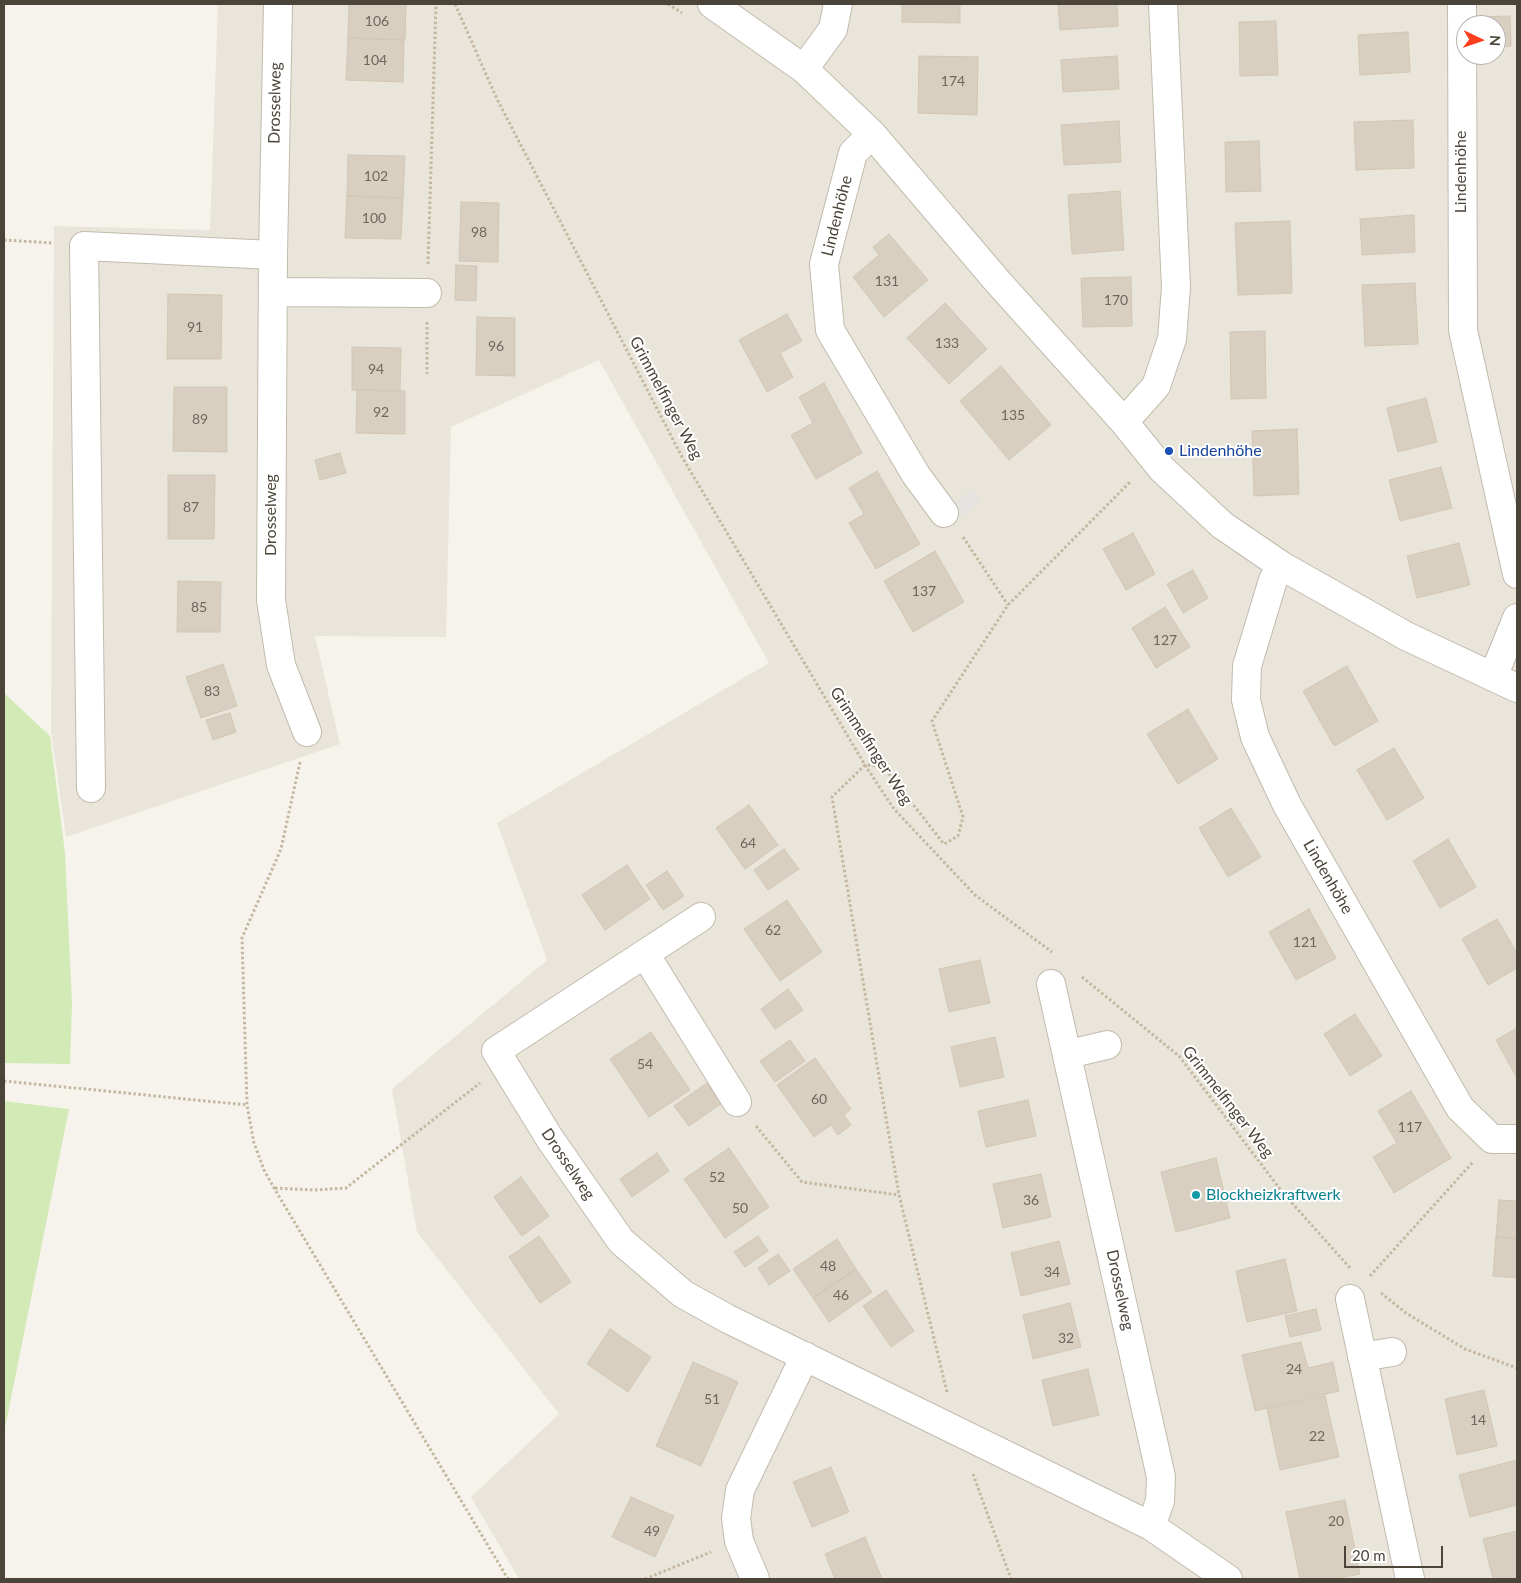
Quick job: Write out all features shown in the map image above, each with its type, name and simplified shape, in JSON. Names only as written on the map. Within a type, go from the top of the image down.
[{"type":"street","name":"Drosselweg","points":[[278,4],[273,255],[271,600],[281,665],[307,732]]},
{"type":"street","points":[[712,4],[804,70],[872,134],[998,282],[1124,422],[1162,468],[1222,524],[1282,566],[1406,636],[1505,682],[1517,618]]},
{"type":"street","points":[[804,70],[833,29],[838,4]]},
{"type":"street","points":[[1124,422],[1156,386],[1172,339],[1176,287],[1163,4]]},
{"type":"street","name":"Lindenhöhe","points":[[1462,4],[1463,330],[1517,574]]},
{"type":"street","name":"Lindenhöhe","points":[[872,134],[853,153],[824,264],[830,330],[916,475],[944,513]]},
{"type":"street","points":[[91,788],[84,246],[273,255]]},
{"type":"street","points":[[273,292],[427,292]]},
{"type":"street","name":"Lindenhöhe","points":[[1282,566],[1274,580],[1246,666],[1246,700],[1255,737],[1287,805],[1460,1108],[1506,1139]]},
{"type":"street","name":"Drosselweg","points":[[701,917],[496,1051],[550,1139],[622,1241],[683,1294],[728,1319],[1150,1526],[1228,1579]]},
{"type":"street","points":[[645,954],[737,1102]]},
{"type":"street","name":"Drosselweg","points":[[1051,984],[1161,1477],[1160,1501],[1150,1526]]},
{"type":"street","points":[[1068,1054],[1107,1045]]},
{"type":"street","points":[[1358,1285],[1362,1357],[1410,1579]]},
{"type":"street","points":[[1362,1357],[1392,1352]]},
{"type":"street","points":[[755,1579],[739,1541],[736,1518],[740,1490],[805,1356]]},
{"type":"path","points":[[427,374],[427,292],[436,4]]},
{"type":"path","name":"Grimmelfinger Weg","points":[[455,4],[497,99],[682,457],[865,766],[894,808],[974,895],[1059,958]]},
{"type":"path","points":[[4,240],[84,246]]},
{"type":"path","points":[[1011,1579],[957,1432],[899,1195],[832,797],[865,766],[883,766],[944,844],[958,836],[963,816],[932,721],[1008,605],[1137,475]]},
{"type":"path","points":[[944,513],[1008,605]]},
{"type":"path","points":[[307,732],[281,849],[242,938],[246,1105],[254,1143],[264,1170],[274,1188],[508,1579]]},
{"type":"path","name":"Grimmelfinger Weg","points":[[1082,976],[1179,1056],[1284,1193],[1343,1262],[1358,1285]]},
{"type":"path","points":[[274,1188],[314,1190],[346,1188],[482,1081],[513,1077]]},
{"type":"path","points":[[4,1081],[246,1105]]},
{"type":"path","points":[[737,1102],[802,1182],[899,1195]]},
{"type":"path","points":[[1358,1285],[1506,1139]]},
{"type":"path","points":[[1379,1292],[1406,1313],[1465,1349],[1517,1368]]},
{"type":"path","points":[[644,1579],[739,1541]]},
{"type":"shaded area","points":[[218,4],[1517,4],[1517,1579],[519,1579],[471,1497],[559,1414],[417,1232],[392,1089],[547,960],[497,823],[769,663],[599,360],[451,427],[446,637],[315,636],[340,744],[66,837],[51,731],[54,226],[210,230]]},
{"type":"shaded area","points":[[970,489],[980,500],[953,524],[944,513]]},
{"type":"green space","points":[[4,693],[50,736],[65,853],[72,1005],[70,1064],[4,1063]]},
{"type":"green space","points":[[4,1101],[69,1109],[4,1433]]},
{"type":"building","points":[[349,4],[406,4],[405,40],[348,38]]},
{"type":"building","points":[[902,4],[960,4],[960,23],[902,22]]},
{"type":"building","points":[[1058,4],[1117,4],[1118,26],[1060,30]]},
{"type":"building","points":[[1506,16],[1510,16],[1511,46],[1506,46]]},
{"type":"building","points":[[1276,21],[1278,75],[1240,76],[1239,22]]},
{"type":"building","points":[[1408,32],[1410,72],[1360,75],[1358,35]]},
{"type":"building","points":[[348,38],[404,40],[403,82],[346,80]]},
{"type":"building","points":[[919,56],[978,57],[977,115],[918,113]]},
{"type":"building","points":[[1117,56],[1119,89],[1063,92],[1061,60]]},
{"type":"building","points":[[1413,120],[1414,168],[1356,170],[1354,122]]},
{"type":"building","points":[[1119,121],[1121,162],[1064,165],[1061,125]]},
{"type":"building","points":[[1259,141],[1261,191],[1226,192],[1225,142]]},
{"type":"building","points":[[348,155],[405,156],[403,198],[347,196]]},
{"type":"building","points":[[1120,191],[1124,250],[1072,254],[1068,195]]},
{"type":"building","points":[[347,196],[403,198],[401,239],[345,238]]},
{"type":"building","points":[[461,202],[499,203],[498,262],[459,261]]},
{"type":"building","points":[[1414,215],[1415,252],[1362,255],[1360,219]]},
{"type":"building","points":[[1290,221],[1292,293],[1238,295],[1235,223]]},
{"type":"building","points":[[889,234],[928,280],[884,317],[853,277],[879,255],[873,247]]},
{"type":"building","points":[[456,265],[477,266],[476,301],[455,300]]},
{"type":"building","points":[[1131,277],[1132,326],[1083,327],[1081,278]]},
{"type":"building","points":[[1415,283],[1418,344],[1365,346],[1362,285]]},
{"type":"building","points":[[168,294],[222,295],[221,359],[167,359]]},
{"type":"building","points":[[945,303],[987,349],[949,384],[907,338]]},
{"type":"building","points":[[787,314],[802,341],[780,353],[793,377],[767,392],[739,340]]},
{"type":"building","points":[[477,317],[515,318],[515,376],[476,375]]},
{"type":"building","points":[[1265,331],[1266,398],[1231,399],[1230,332]]},
{"type":"building","points":[[352,347],[401,348],[400,391],[352,390]]},
{"type":"building","points":[[1001,366],[1051,425],[1009,460],[960,401]]},
{"type":"building","points":[[824,383],[862,453],[816,479],[791,435],[813,423],[799,397]]},
{"type":"building","points":[[174,387],[227,387],[227,452],[173,451]]},
{"type":"building","points":[[357,390],[405,391],[405,434],[356,433]]},
{"type":"building","points":[[1426,398],[1437,442],[1398,452],[1387,408]]},
{"type":"building","points":[[1297,429],[1299,494],[1254,496],[1252,431]]},
{"type":"building","points":[[340,453],[346,473],[320,480],[315,460]]},
{"type":"building","points":[[1441,467],[1452,508],[1400,521],[1389,480]]},
{"type":"building","points":[[877,471],[920,544],[876,569],[849,523],[864,514],[849,488]]},
{"type":"building","points":[[168,475],[215,475],[214,539],[168,539]]},
{"type":"building","points":[[1133,533],[1155,574],[1126,590],[1103,549]]},
{"type":"building","points":[[1459,543],[1470,585],[1417,598],[1407,556]]},
{"type":"building","points":[[935,551],[964,602],[913,632],[884,581]]},
{"type":"building","points":[[1193,570],[1208,598],[1183,613],[1167,584]]},
{"type":"building","points":[[178,581],[221,582],[220,632],[177,632]]},
{"type":"building","points":[[1165,607],[1190,647],[1156,668],[1132,628]]},
{"type":"building","points":[[223,664],[237,706],[201,718],[186,677]]},
{"type":"building","points":[[1347,666],[1378,721],[1334,746],[1303,691]]},
{"type":"building","points":[[1188,709],[1218,759],[1178,784],[1147,734]]},
{"type":"building","points":[[230,713],[236,732],[213,740],[206,720]]},
{"type":"building","points":[[1394,748],[1424,798],[1387,820],[1357,770]]},
{"type":"building","points":[[749,805],[778,845],[745,869],[716,828]]},
{"type":"building","points":[[1231,808],[1261,857],[1228,877],[1199,828]]},
{"type":"building","points":[[1448,839],[1476,887],[1440,908],[1413,861]]},
{"type":"building","points":[[784,849],[799,869],[768,890],[754,870]]},
{"type":"building","points":[[627,865],[650,899],[605,930],[582,895]]},
{"type":"building","points":[[667,871],[684,896],[663,910],[646,885]]},
{"type":"building","points":[[787,900],[822,952],[780,981],[744,929]]},
{"type":"building","points":[[1309,909],[1336,958],[1296,980],[1269,932]]},
{"type":"building","points":[[1497,919],[1517,953],[1517,968],[1488,985],[1462,939]]},
{"type":"building","points":[[980,960],[990,1003],[949,1012],[939,969]]},
{"type":"building","points":[[788,989],[803,1010],[775,1029],[761,1009]]},
{"type":"building","points":[[1355,1014],[1382,1056],[1350,1076],[1324,1034]]},
{"type":"building","points":[[1517,1028],[1517,1078],[1496,1040]]},
{"type":"building","points":[[651,1032],[690,1090],[649,1117],[610,1059]]},
{"type":"building","points":[[995,1037],[1004,1077],[960,1087],[951,1047]]},
{"type":"building","points":[[790,1040],[805,1061],[775,1082],[760,1061]]},
{"type":"building","points":[[815,1058],[851,1109],[844,1115],[851,1125],[838,1135],[831,1125],[814,1137],[777,1085]]},
{"type":"building","points":[[707,1083],[722,1103],[689,1126],[674,1106]]},
{"type":"building","points":[[1411,1091],[1451,1158],[1394,1193],[1373,1157],[1397,1143],[1378,1111]]},
{"type":"building","points":[[1028,1100],[1036,1136],[986,1147],[978,1111]]},
{"type":"building","points":[[729,1148],[769,1207],[725,1238],[684,1179]]},
{"type":"building","points":[[657,1153],[669,1171],[632,1197],[620,1179]]},
{"type":"building","name":"Blockheizkraftwerk","points":[[1216,1158],[1230,1218],[1176,1232],[1161,1172]]},
{"type":"building","points":[[1041,1174],[1051,1217],[1003,1228],[993,1184]]},
{"type":"building","points":[[521,1177],[549,1216],[522,1236],[494,1197]]},
{"type":"building","points":[[1499,1200],[1517,1201],[1517,1239],[1496,1237]]},
{"type":"building","points":[[539,1236],[571,1282],[540,1303],[509,1257]]},
{"type":"building","points":[[758,1236],[768,1251],[745,1267],[734,1252]]},
{"type":"building","points":[[1496,1237],[1517,1239],[1517,1278],[1493,1276]]},
{"type":"building","points":[[837,1239],[856,1269],[813,1298],[793,1269]]},
{"type":"building","points":[[1059,1241],[1070,1284],[1021,1296],[1011,1253]]},
{"type":"building","points":[[778,1254],[790,1271],[769,1285],[758,1268]]},
{"type":"building","points":[[1285,1259],[1297,1311],[1247,1322],[1236,1271]]},
{"type":"building","points":[[856,1269],[872,1292],[829,1322],[813,1298]]},
{"type":"building","points":[[886,1290],[914,1331],[891,1347],[863,1306]]},
{"type":"building","points":[[1070,1303],[1081,1347],[1033,1359],[1023,1315]]},
{"type":"building","points":[[1316,1309],[1321,1330],[1290,1337],[1285,1316]]},
{"type":"building","points":[[610,1329],[651,1357],[628,1392],[587,1364]]},
{"type":"building","points":[[1301,1342],[1308,1368],[1333,1362],[1339,1391],[1255,1411],[1242,1355]]},
{"type":"building","points":[[693,1362],[738,1382],[701,1466],[656,1446]]},
{"type":"building","points":[[1088,1369],[1099,1415],[1053,1426],[1042,1380]]},
{"type":"building","points":[[1484,1390],[1497,1446],[1457,1455],[1445,1399]]},
{"type":"building","points":[[1325,1396],[1339,1457],[1280,1470],[1267,1409]]},
{"type":"building","points":[[1517,1460],[1517,1505],[1470,1517],[1459,1475]]},
{"type":"building","points":[[831,1467],[849,1512],[812,1527],[793,1482]]},
{"type":"building","points":[[631,1497],[674,1516],[655,1557],[612,1537]]},
{"type":"building","points":[[1345,1500],[1360,1574],[1334,1579],[1300,1579],[1286,1512]]},
{"type":"building","points":[[1517,1531],[1517,1579],[1493,1579],[1483,1539]]},
{"type":"building","points":[[865,1537],[882,1579],[835,1579],[825,1554]]},
{"type":"place","name":"Lindenhöhe","points":[[1169,451]]},
{"type":"place","name":"Blockheizkraftwerk","points":[[1196,1195]]}]
